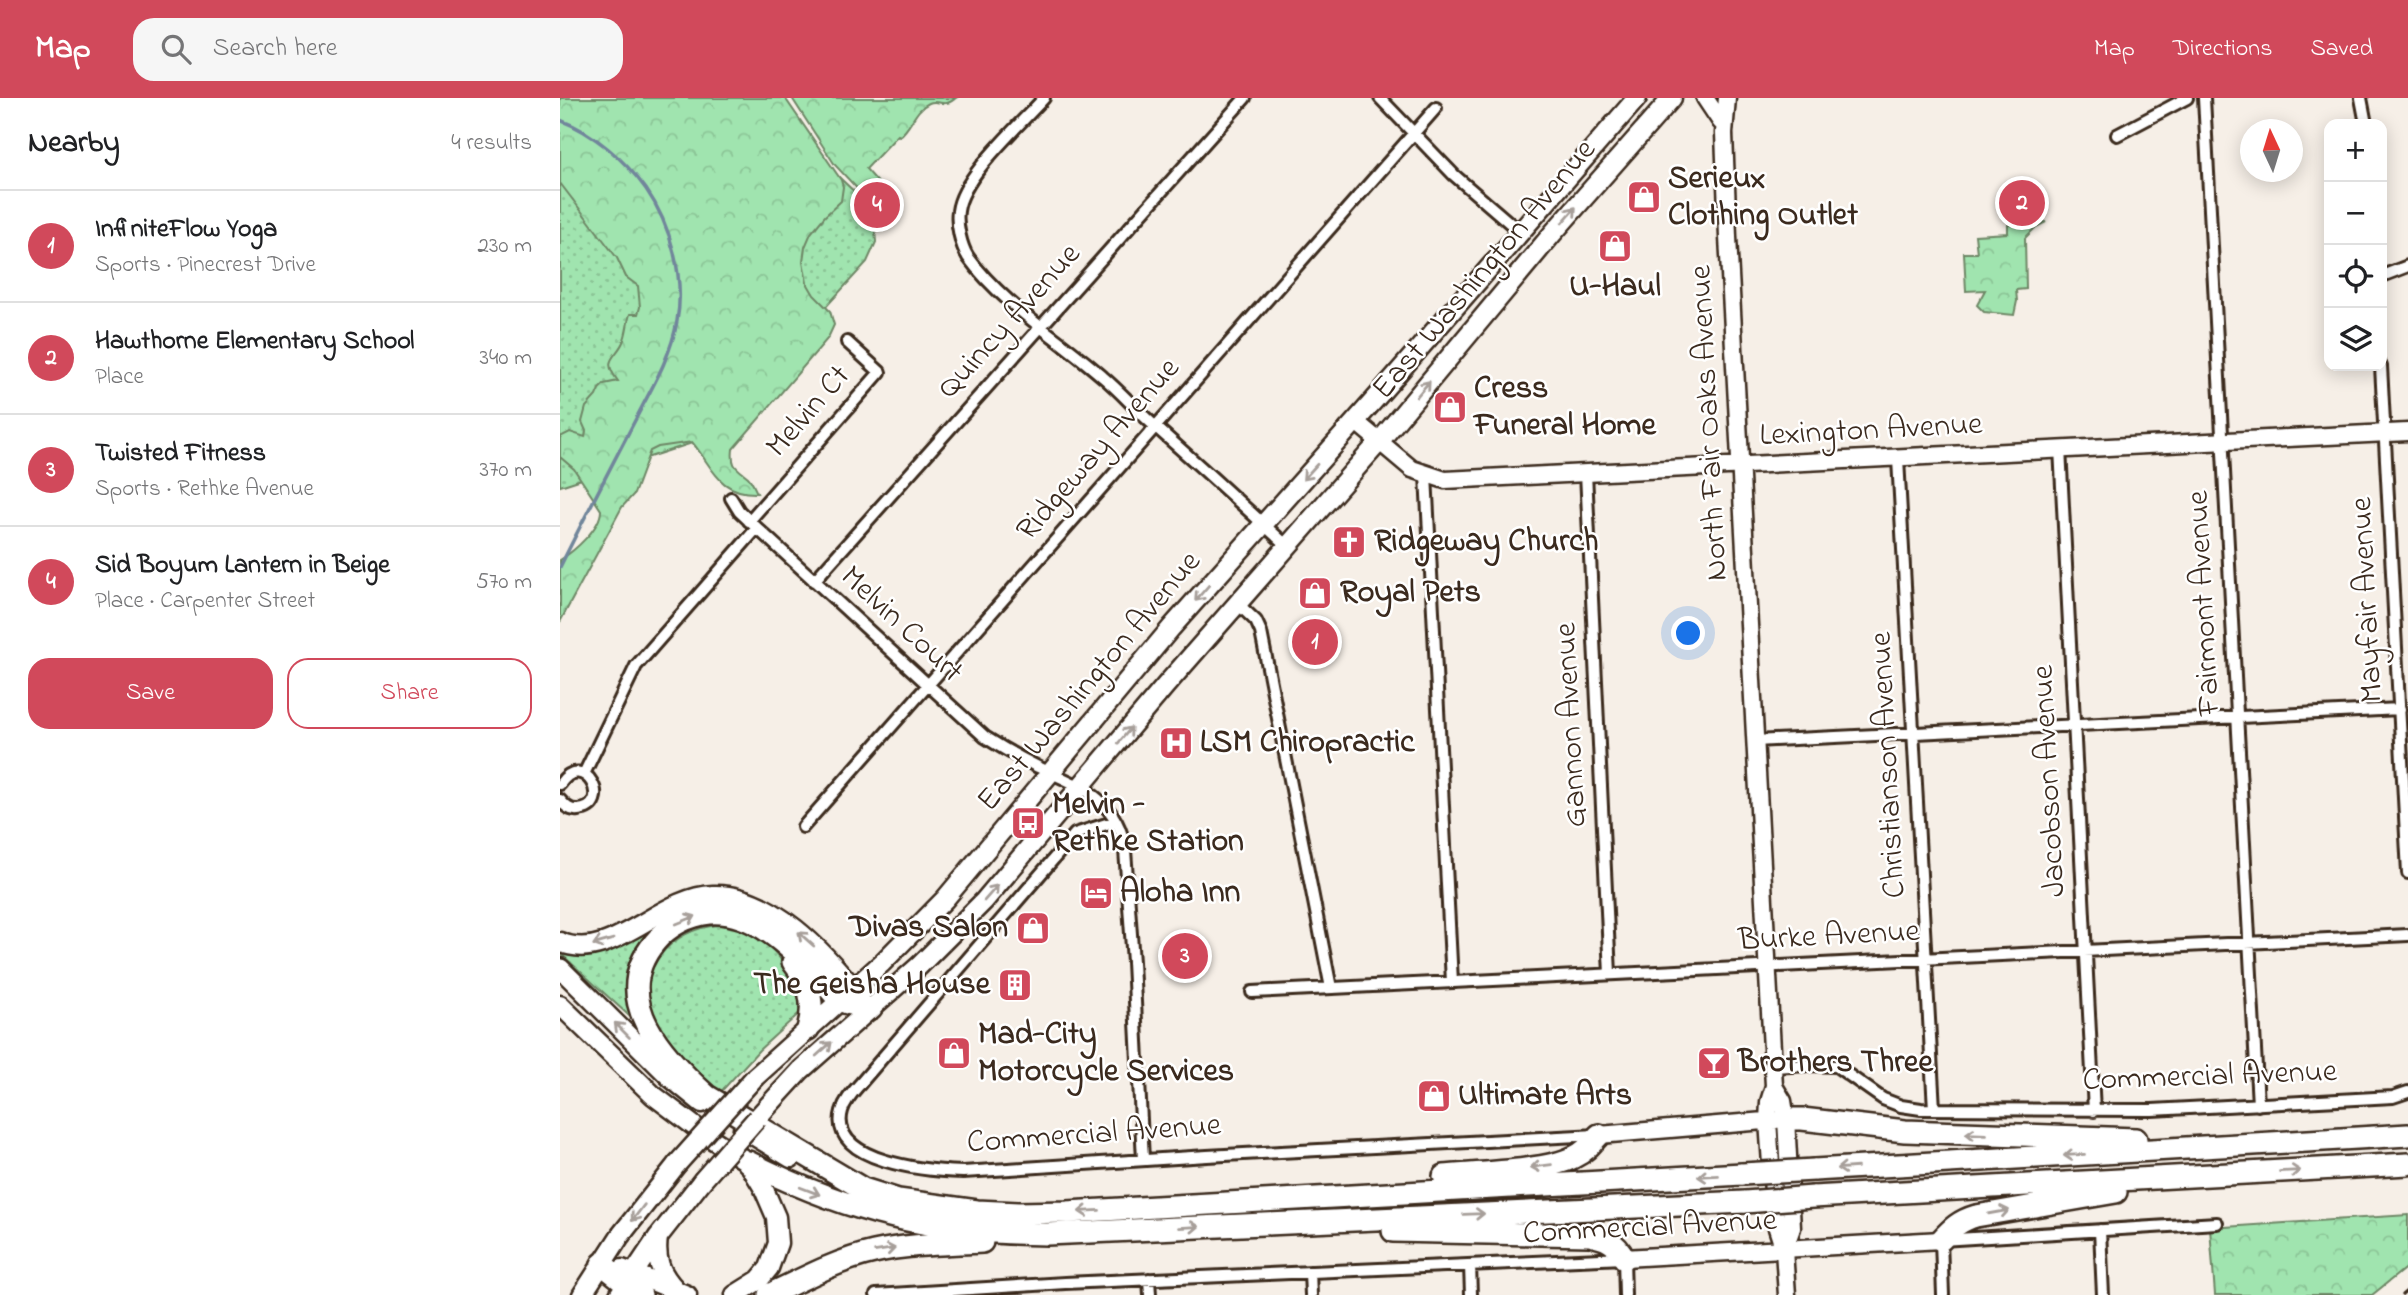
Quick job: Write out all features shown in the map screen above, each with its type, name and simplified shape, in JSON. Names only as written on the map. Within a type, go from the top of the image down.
[{"type":"highway","points":[[871,1008],[820,977],[791,950],[751,921],[730,914],[700,915],[674,925],[650,948],[640,968],[637,991],[645,1026],[681,1070],[707,1096],[863,1189],[898,1200],[977,1211],[1018,1213],[1157,1207],[2408,1135]]},
{"type":"highway","points":[[774,938],[807,983],[813,1006],[808,1028]]},
{"type":"highway","points":[[1777,1120],[1802,1119],[1905,1131],[2289,1143]]},
{"type":"highway","points":[[1157,1207],[1552,1165],[1588,1149],[1599,1135]]},
{"type":"highway","points":[[748,1162],[792,1184],[894,1219],[975,1232],[1047,1234],[1745,1202],[2408,1164]]},
{"type":"highway","points":[[1941,1240],[1948,1230],[1960,1221],[1976,1216],[2222,1175]]},
{"type":"highway","points":[[1332,1221],[1370,1231],[1589,1235],[1604,1237],[1614,1243],[1624,1258]]},
{"type":"highway","points":[[769,1295],[838,1264],[874,1252],[914,1246],[992,1242],[1047,1234]]},
{"type":"highway","points":[[602,1264],[630,1287]]},
{"type":"main road","name":"East Washington Avenue","points":[[582,1295],[643,1206],[677,1164],[755,1077],[945,900],[1171,628],[1637,98]]},
{"type":"main road","name":"East Washington Avenue","points":[[630,1287],[658,1237],[702,1181],[779,1093],[960,927],[1237,603],[1379,442],[1553,233],[1672,99]]},
{"type":"main road","points":[[560,942],[584,946],[606,943],[678,903],[704,895],[724,895],[744,900],[777,915],[818,949],[847,994]]},
{"type":"main road","points":[[560,968],[671,1078],[706,1106],[818,1172],[863,1189]]},
{"type":"main road","points":[[560,1005],[653,1095],[706,1135],[748,1162],[774,1209],[778,1243],[769,1268],[759,1280],[735,1295]]},
{"type":"main road","points":[[658,1237],[658,1262],[664,1276],[682,1292]]},
{"type":"main road","points":[[630,1287],[646,1280],[682,1292]]},
{"type":"street","points":[[1044,98],[984,163],[964,191],[958,212],[958,224],[966,255],[988,280],[1106,378],[1155,427],[1185,451],[1287,546]]},
{"type":"street","name":"Quincy Avenue","points":[[814,580],[1245,98]]},
{"type":"street","points":[[1704,98],[1722,127]]},
{"type":"street","name":"North Fair Oaks Avenue","points":[[1718,98],[1722,127],[1774,1086],[1783,1101],[1777,1120],[1792,1228],[1784,1250],[1787,1295]]},
{"type":"street","name":"North Fair Oaks Avenue","points":[[1722,127],[1727,98]]},
{"type":"street","points":[[2117,135],[2187,98]]},
{"type":"street","name":"Fairmont Avenue","points":[[2204,98],[2258,1105]]},
{"type":"street","points":[[2361,98],[2364,119]]},
{"type":"street","points":[[1380,99],[1454,175],[1520,231]]},
{"type":"street","name":"Ridgeway Avenue","points":[[803,827],[1436,107]]},
{"type":"street","points":[[2387,274],[2408,266]]},
{"type":"street","name":"Melvin Ct","points":[[753,525],[880,372],[846,342]]},
{"type":"street","name":"Mayfair Avenue","points":[[2381,371],[2408,873]]},
{"type":"street","name":"Lexington Avenue","points":[[1355,421],[1412,470],[1445,480],[2408,432]]},
{"type":"street","name":"Jacobson Avenue","points":[[2060,448],[2094,1111]]},
{"type":"street","name":"Christianson Avenue","points":[[1898,459],[1934,1109]]},
{"type":"street","name":"Gannon Avenue","points":[[1587,473],[1610,974]]},
{"type":"street","points":[[1426,475],[1452,982]]},
{"type":"street","name":"Melvin Court","points":[[731,498],[753,525],[985,737],[1099,799],[1116,821]]},
{"type":"street","points":[[584,774],[636,666],[753,525]]},
{"type":"street","points":[[1237,603],[1256,621],[1261,632],[1331,988]]},
{"type":"street","points":[[1755,741],[2399,709]]},
{"type":"street","points":[[560,784],[566,776],[584,774],[593,782],[596,794],[586,808],[574,810],[560,800]]},
{"type":"street","points":[[1116,821],[1123,841],[1128,894],[1143,1160]]},
{"type":"street","name":"Commercial Avenue","points":[[1116,821],[1075,834],[847,1100],[840,1120],[848,1140],[884,1161],[928,1171],[963,1172],[1599,1135],[1777,1120]]},
{"type":"street","name":"Burke Avenue","points":[[1252,992],[2408,935]]},
{"type":"street","name":"Commercial Avenue","points":[[1773,1067],[1836,1066],[1883,1099],[1901,1106],[1934,1109],[2152,1110],[2393,1097],[2408,1092]]},
{"type":"street","name":"Commercial Avenue","points":[[876,1295],[1149,1279],[1784,1250],[2217,1223]]},
{"type":"street","points":[[2100,1230],[2103,1295]]},
{"type":"street","points":[[1941,1240],[1943,1295]]},
{"type":"street","points":[[1624,1258],[1625,1295]]},
{"type":"street","points":[[1470,1265],[1471,1295]]},
{"type":"street","points":[[1310,1272],[1311,1295]]},
{"type":"street","points":[[1149,1279],[1150,1295]]},
{"type":"green space","points":[[560,98],[825,164],[861,198],[874,217],[876,242],[867,262],[705,439],[560,486]]},
{"type":"green space","points":[[560,98],[785,98],[841,180],[843,187],[841,201],[811,233],[803,261],[807,283],[814,295],[830,311],[834,325],[828,338],[733,449],[735,466],[749,479],[757,493],[733,489],[725,484],[692,442],[658,447],[650,451],[634,494],[622,507],[560,622],[560,560],[592,531],[601,510],[574,469],[560,457],[560,437],[570,432],[585,437],[586,431],[582,422],[586,407],[604,384],[618,381],[610,363],[624,339],[630,314],[638,314],[640,307],[638,286],[626,277],[617,258],[560,183]]},
{"type":"green space","points":[[792,98],[956,98],[947,103],[933,102],[924,106],[904,133],[898,135],[866,169],[891,197],[893,209],[881,214],[835,165]]},
{"type":"green space","points":[[2046,222],[2025,238],[2026,289],[2016,290],[2014,315],[1984,312],[1977,305],[1985,290],[1966,291],[1964,253],[1977,253],[1975,235],[2008,233],[2008,225]]},
{"type":"green space","points":[[673,913],[764,916],[658,928],[636,1022],[560,953],[560,947]]},
{"type":"green space","points":[[718,925],[739,928],[767,943],[795,976],[805,1008],[759,1050],[718,1095],[696,1078],[666,1041],[651,1019],[647,1001],[652,969],[660,955],[685,934]]},
{"type":"green space","points":[[2408,1215],[2408,1266],[2372,1295],[2215,1295],[2210,1228]]},
{"type":"waterway","points":[[560,120],[585,132],[608,148],[646,189],[669,235],[679,287],[677,321],[663,365],[560,567]]},
{"type":"railway","points":[[2402,1295],[2408,1290]]},
{"type":"place","name":"Serieux Clothing Outlet","points":[[1644,197]]},
{"type":"place","name":"Hawthorne Elementary School","points":[[2022,203]]},
{"type":"place","name":"Sid Boyum Lantern in Beige","points":[[877,205]]},
{"type":"place","name":"U-Haul","points":[[1615,246]]},
{"type":"place","name":"Cress Funeral Home","points":[[1450,407]]},
{"type":"place","name":"Ridgeway Church","points":[[1349,542]]},
{"type":"place","name":"Royal Pets","points":[[1315,593]]},
{"type":"place","name":"InfiniteFlow Yoga","points":[[1315,642]]},
{"type":"place","name":"LSM Chiropractic","points":[[1176,743]]},
{"type":"place","name":"Melvin - Rethke Station","points":[[1028,823]]},
{"type":"place","name":"Aloha Inn","points":[[1096,893]]},
{"type":"place","name":"Divas Salon","points":[[1033,928]]},
{"type":"place","name":"Twisted Fitness","points":[[1185,956]]},
{"type":"place","name":"The Geisha House","points":[[1015,985]]},
{"type":"place","name":"Mad-City Motorcycle Services","points":[[954,1053]]},
{"type":"place","name":"Brothers Three","points":[[1714,1063]]},
{"type":"place","name":"Ultimate Arts","points":[[1434,1096]]}]
